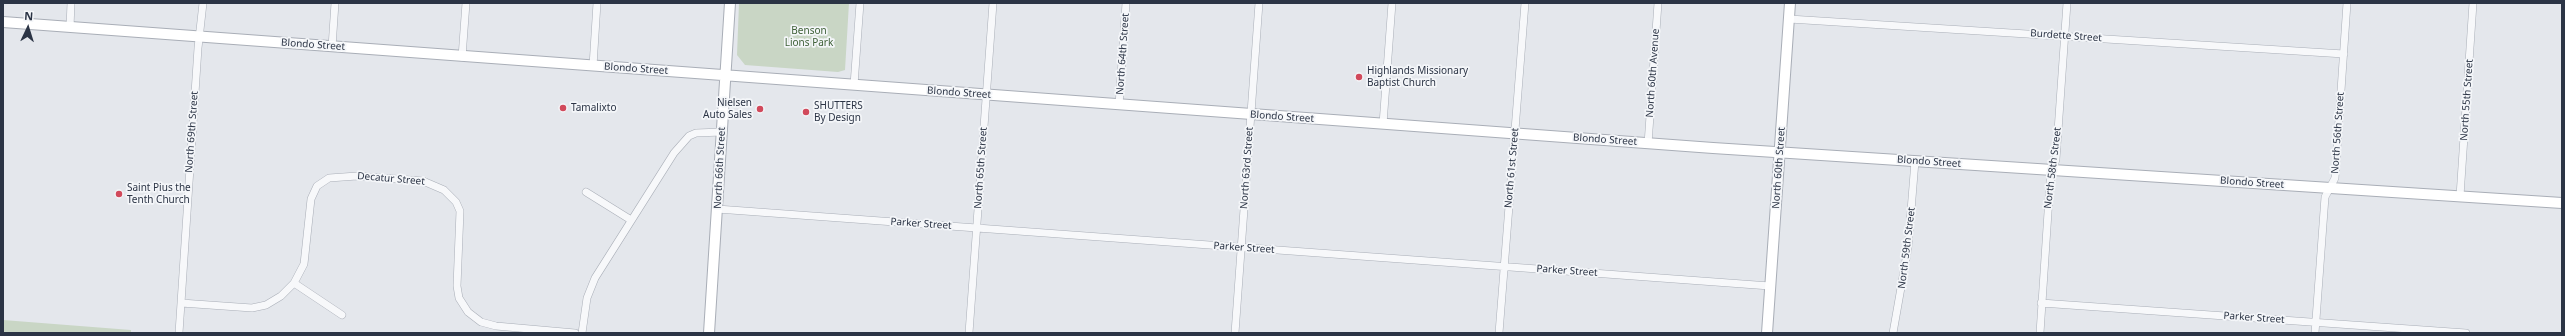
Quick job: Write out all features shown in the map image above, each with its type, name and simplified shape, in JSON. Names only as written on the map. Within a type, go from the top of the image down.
[{"type":"main road","name":"North 66th Street","points":[[709,333],[730,3]]},
{"type":"main road","name":"North 60th Street","points":[[1767,333],[1790,3]]},
{"type":"main road","name":"Blondo Street","points":[[3,22],[1648,144],[2562,203]]},
{"type":"street","points":[[70,27],[71,3]]},
{"type":"street","name":"North 69th Street","points":[[179,333],[203,3]]},
{"type":"street","points":[[332,47],[335,3]]},
{"type":"street","points":[[462,56],[466,3]]},
{"type":"street","points":[[593,66],[597,3]]},
{"type":"street","points":[[854,85],[860,3]]},
{"type":"street","name":"North 65th Street","points":[[969,333],[993,3]]},
{"type":"street","name":"North 64th Street","points":[[1119,105],[1126,3]]},
{"type":"street","name":"North 63rd Street","points":[[1235,333],[1259,3]]},
{"type":"street","points":[[1383,124],[1392,3]]},
{"type":"street","name":"North 61st Street","points":[[1499,333],[1525,3]]},
{"type":"street","name":"North 60th Avenue","points":[[1648,144],[1658,3]]},
{"type":"street","name":"North 58th Street","points":[[2040,333],[2050,182],[2054,170],[2067,3]]},
{"type":"street","name":"North 56th Street","points":[[2315,333],[2325,197],[2335,178],[2347,3]]},
{"type":"street","name":"North 55th Street","points":[[2460,196],[2473,3]]},
{"type":"street","name":"Burdette Street","points":[[1789,19],[2344,54]]},
{"type":"street","points":[[582,333],[585,308],[591,286],[674,153],[689,136],[705,131],[722,132]]},
{"type":"street","name":"North 59th Street","points":[[1893,333],[1905,272],[1916,162]]},
{"type":"street","name":"Decatur Street","points":[[181,303],[252,308],[275,301],[294,283],[305,258],[311,199],[315,190],[322,182],[329,178],[347,176],[423,181],[444,190],[456,202],[460,211],[457,286],[459,298],[468,312],[481,322],[496,326],[575,333]]},
{"type":"street","points":[[586,192],[631,220]]},
{"type":"street","name":"Parker Street","points":[[717,209],[1770,286]]},
{"type":"street","points":[[294,283],[342,315]]},
{"type":"street","name":"Parker Street","points":[[2041,303],[2466,333]]},
{"type":"green space","name":"Benson Lions Park","points":[[739,3],[849,3],[845,70],[838,72],[745,65],[737,55]]},
{"type":"green space","points":[[3,320],[131,330],[131,333],[3,333]]},
{"type":"place","name":"Highlands Missionary Baptist Church","points":[[1359,77]]},
{"type":"place","name":"Tamalixto","points":[[563,108]]},
{"type":"place","name":"Nielsen Auto Sales","points":[[760,109]]},
{"type":"place","name":"SHUTTERS By Design","points":[[806,112]]},
{"type":"place","name":"Saint Pius the Tenth Church","points":[[119,194]]}]
